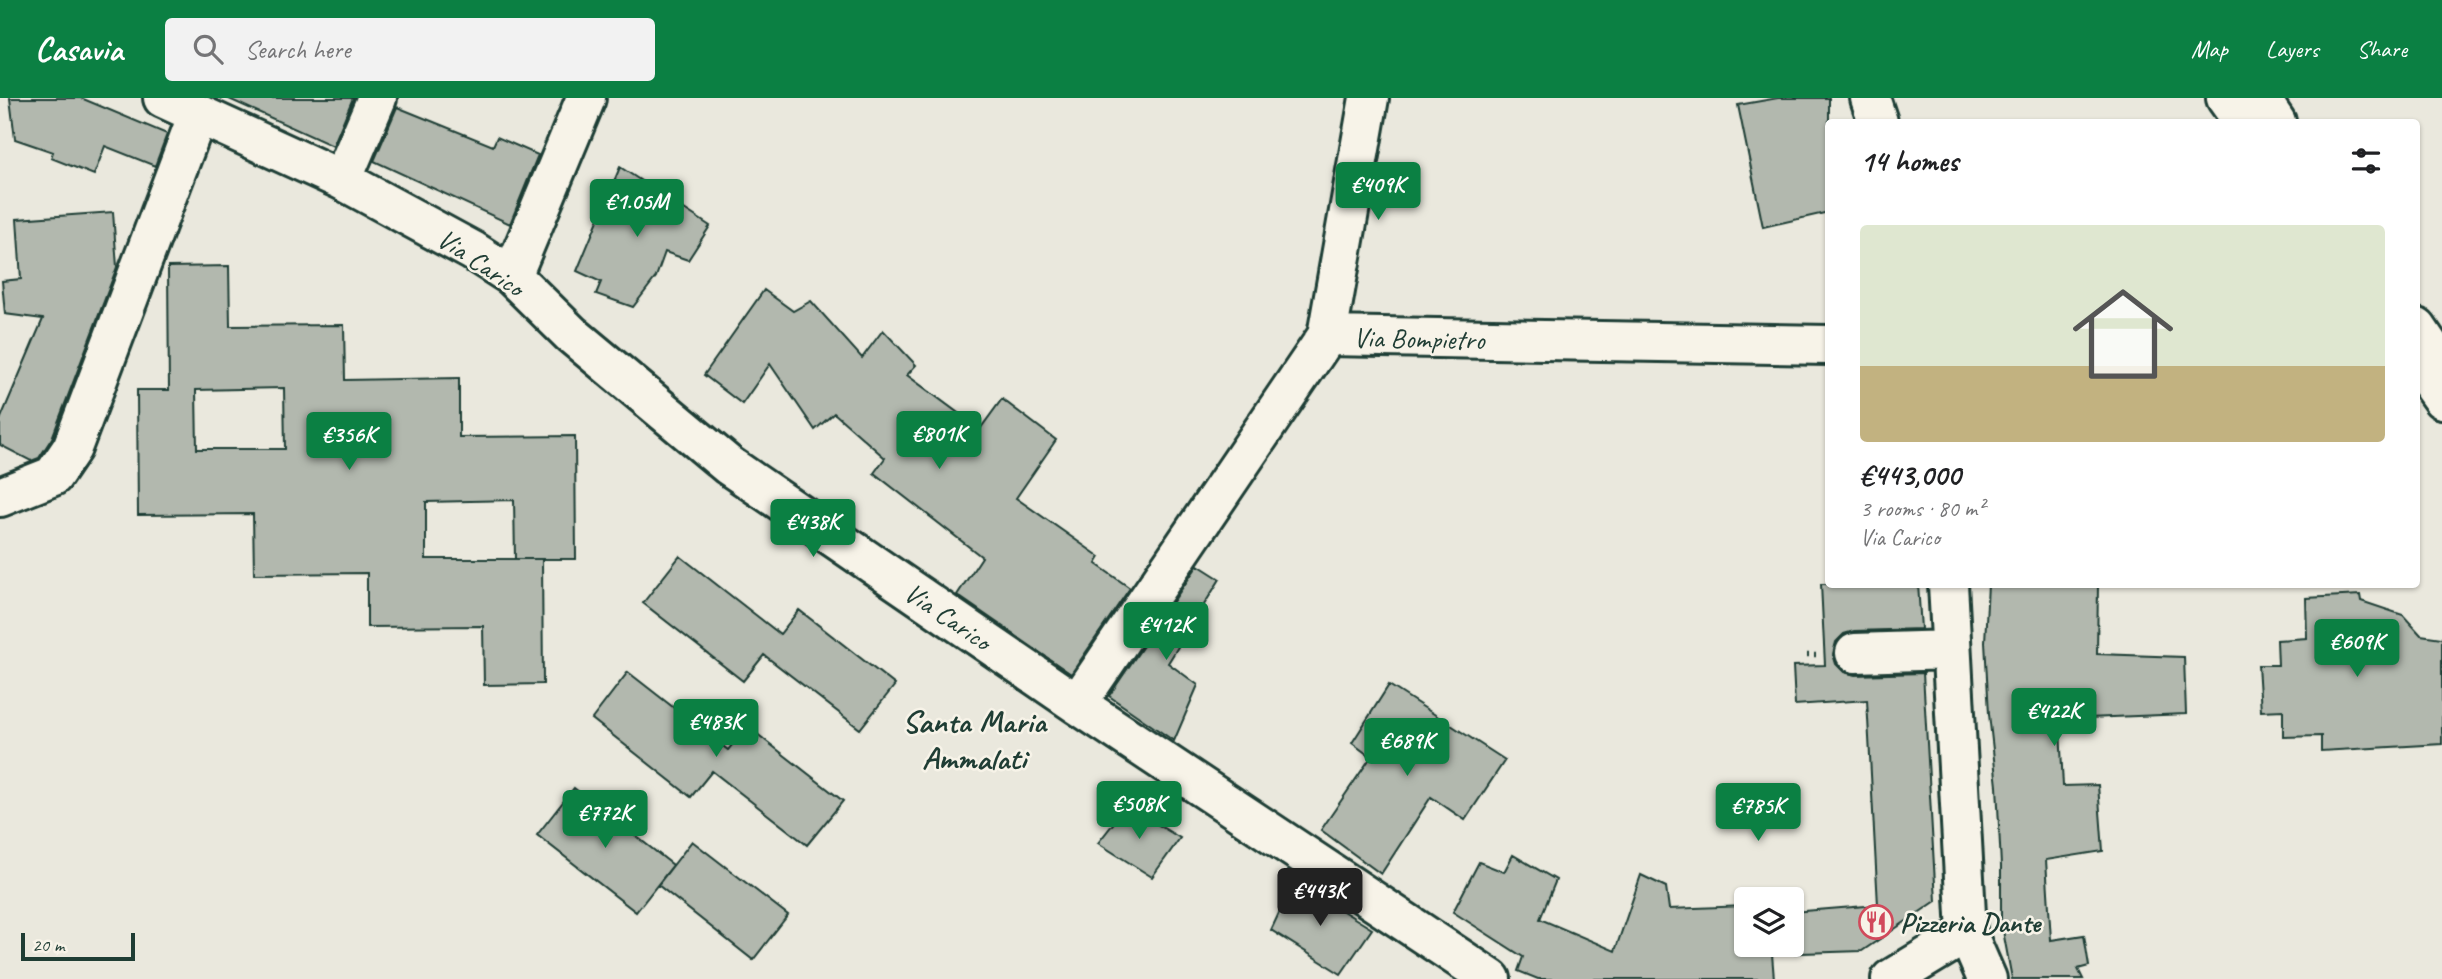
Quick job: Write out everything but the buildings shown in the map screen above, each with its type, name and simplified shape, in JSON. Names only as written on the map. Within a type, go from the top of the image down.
[{"type":"street","name":"Via Carico","points":[[164,98],[342,180],[473,251],[512,276],[571,334],[728,465],[1077,704],[1490,979]]},
{"type":"street","points":[[342,180],[377,98]]},
{"type":"street","points":[[512,276],[586,98]]},
{"type":"street","points":[[1327,336],[1369,98]]},
{"type":"street","points":[[1870,98],[1877,119]]},
{"type":"street","points":[[1884,98],[1887,119]]},
{"type":"street","points":[[2226,98],[2241,119]]},
{"type":"street","points":[[2260,98],[2274,119]]},
{"type":"street","points":[[0,496],[54,476],[72,448],[198,114]]},
{"type":"street","points":[[2420,332],[2442,365]]},
{"type":"street","name":"Via Bompietro","points":[[1077,704],[1327,336],[1825,345]]},
{"type":"street","points":[[2420,368],[2442,399]]},
{"type":"street","points":[[1948,588],[1967,933],[1987,979]]},
{"type":"street","points":[[1855,653],[1951,650]]},
{"type":"street","points":[[1891,979],[1967,933]]},
{"type":"place","name":"Pizzeria Dante","points":[[1876,922]]},
{"type":"district","name":"Santa Maria Ammalati","points":[[974,740]]}]
